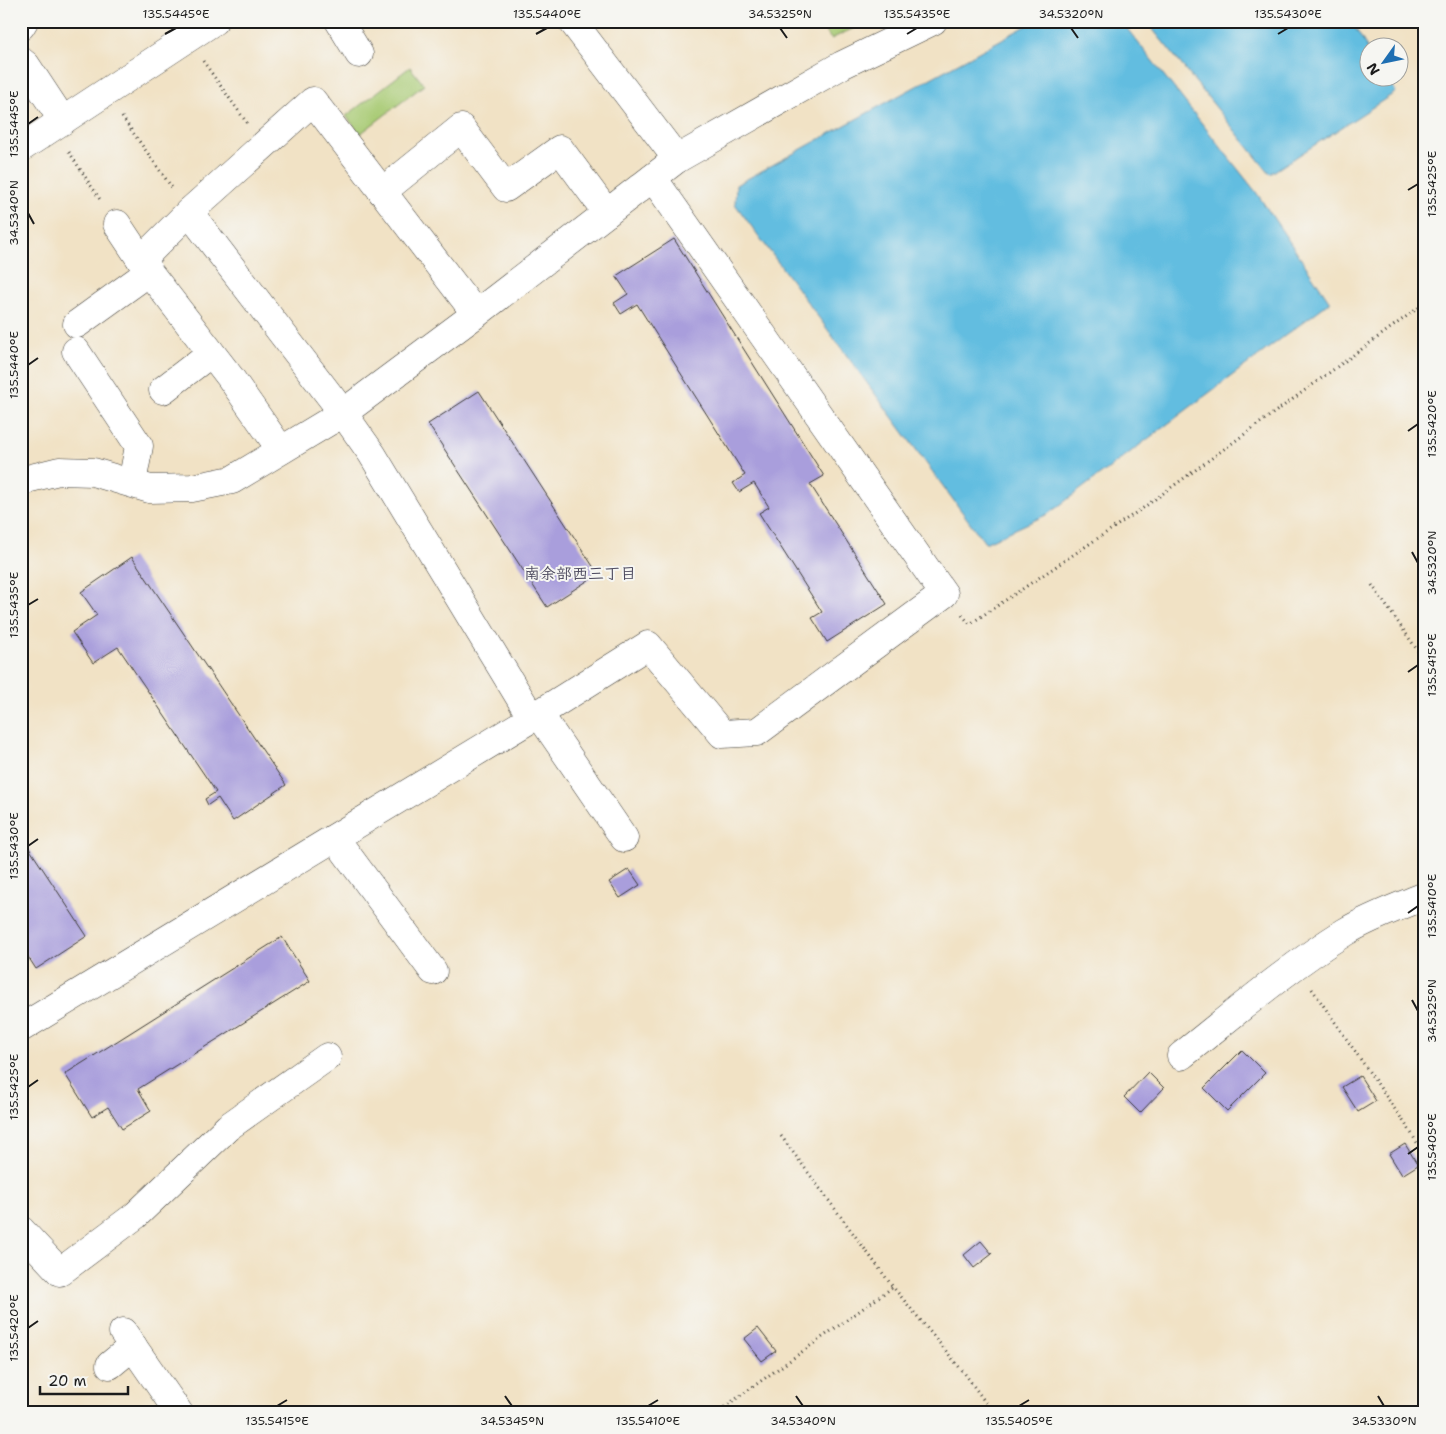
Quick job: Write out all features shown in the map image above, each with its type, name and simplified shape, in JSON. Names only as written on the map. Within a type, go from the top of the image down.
[{"type":"street","points":[[21,26],[24,21]]},
{"type":"street","points":[[21,148],[214,21]]},
{"type":"street","points":[[339,21],[359,54]]},
{"type":"street","points":[[572,21],[677,159]]},
{"type":"street","points":[[21,483],[27,479],[59,471],[93,472],[150,489],[192,488],[232,480],[343,413],[476,314],[677,159],[842,65],[933,21]]},
{"type":"street","points":[[21,60],[58,124]]},
{"type":"street","points":[[77,324],[145,266],[189,212],[313,101],[476,314]]},
{"type":"street","points":[[382,192],[461,128],[506,188],[560,149],[607,213]]},
{"type":"street","points":[[21,1028],[535,716],[648,645],[722,734],[757,732],[944,594],[653,178]]},
{"type":"street","points":[[189,212],[343,413],[372,454],[535,716],[624,838]]},
{"type":"street","points":[[117,224],[145,266],[230,377],[282,450]]},
{"type":"street","points":[[76,351],[139,446],[132,484]]},
{"type":"street","points":[[163,390],[211,353]]},
{"type":"street","points":[[335,838],[433,971]]},
{"type":"street","points":[[1181,1056],[1296,966],[1346,931],[1388,910],[1425,896]]},
{"type":"street","points":[[21,1230],[60,1272],[136,1215],[228,1127],[327,1057]]},
{"type":"street","points":[[110,1365],[128,1339],[179,1413]]},
{"type":"path","points":[[188,38],[264,146]]},
{"type":"path","points":[[106,92],[189,212]]},
{"type":"path","points":[[58,124],[117,224]]},
{"type":"path","points":[[944,594],[970,624],[1143,508],[1425,303]]},
{"type":"path","points":[[1372,585],[1425,661]]},
{"type":"path","points":[[1296,966],[1410,1130],[1425,1156]]},
{"type":"path","points":[[781,1136],[893,1287],[965,1374],[993,1413]]},
{"type":"path","points":[[716,1413],[893,1287]]},
{"type":"green space","points":[[818,21],[869,21],[831,39]]},
{"type":"green space","points":[[410,67],[424,85],[360,134],[346,116]]},
{"type":"water","points":[[1035,21],[1121,21],[1256,192],[1330,302],[1048,514],[985,543],[735,204],[736,185]]},
{"type":"water","points":[[1146,21],[1351,21],[1361,38],[1358,38],[1358,88],[1393,88],[1396,92],[1270,174]]},
{"type":"building","points":[[674,239],[824,476],[810,484],[887,604],[827,642],[812,618],[822,612],[759,513],[769,507],[754,483],[739,492],[733,483],[745,475],[637,304],[621,314],[614,303],[628,294],[616,276]]},
{"type":"building","points":[[479,391],[598,574],[547,607],[428,424]]},
{"type":"building","points":[[132,557],[286,785],[233,821],[218,798],[208,805],[205,799],[216,792],[118,647],[93,663],[72,632],[97,615],[81,592]]},
{"type":"building","points":[[21,836],[87,936],[36,969],[25,952],[21,954]]},
{"type":"building","points":[[629,869],[640,885],[620,898],[609,882]]},
{"type":"building","points":[[282,937],[310,981],[138,1089],[151,1111],[122,1129],[108,1107],[92,1117],[65,1074]]},
{"type":"building","points":[[1242,1050],[1265,1073],[1227,1111],[1204,1088]]},
{"type":"building","points":[[1148,1072],[1164,1088],[1140,1113],[1124,1097]]},
{"type":"building","points":[[1360,1076],[1376,1101],[1358,1112],[1342,1087]]},
{"type":"building","points":[[1405,1144],[1418,1165],[1402,1175],[1389,1154]]},
{"type":"building","points":[[981,1241],[992,1254],[974,1268],[964,1255]]},
{"type":"building","points":[[758,1328],[776,1351],[762,1361],[744,1339]]},
{"type":"district","name":"南余部西三丁目","points":[[580,573]]}]
